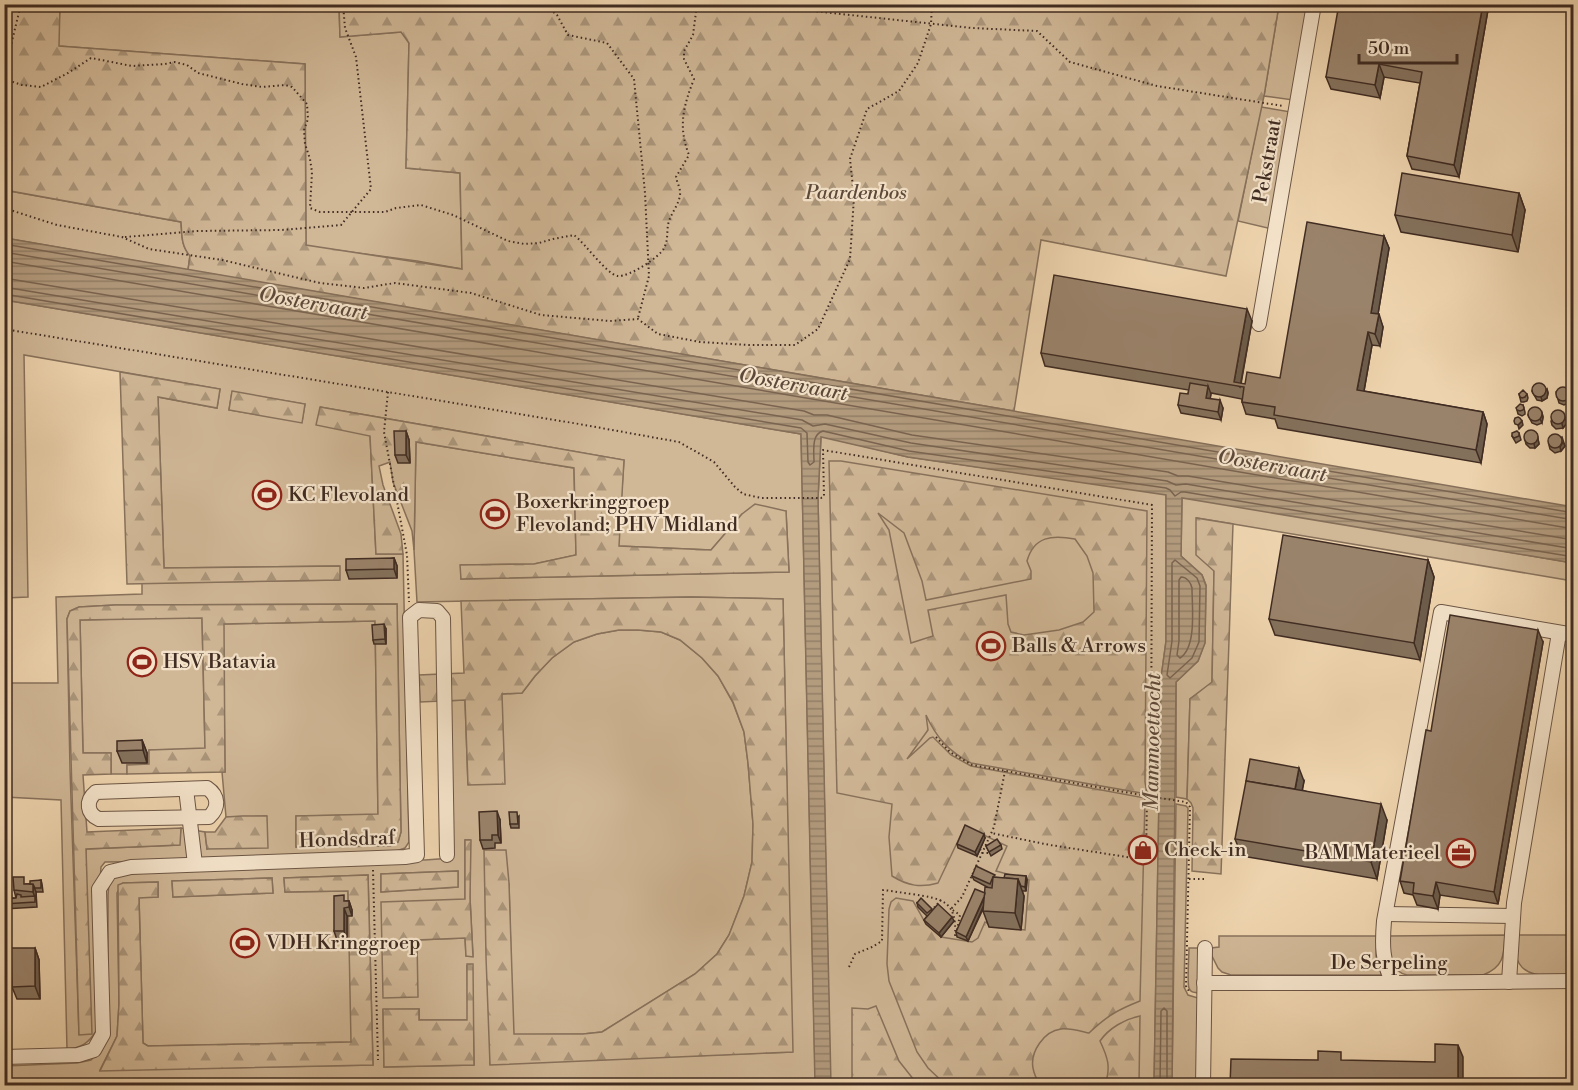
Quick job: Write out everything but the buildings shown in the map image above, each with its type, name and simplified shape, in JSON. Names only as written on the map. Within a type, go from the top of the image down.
[{"type":"street","name":"Pekstraat","points":[[1259,324],[1314,4]]},
{"type":"street","points":[[410,617],[419,610],[437,611],[443,618],[447,855]]},
{"type":"street","points":[[1394,983],[1387,970],[1383,953],[1383,936],[1441,612],[1566,634],[1513,916],[1509,982]]},
{"type":"street","name":"Hondsdraf","points":[[4,1057],[78,1055],[94,1050],[103,1034],[99,889],[110,872],[131,867],[417,855],[410,617]]},
{"type":"street","points":[[207,788],[215,795],[215,809],[209,817],[190,817],[99,819],[92,815],[88,807],[90,798],[96,792],[207,788]]},
{"type":"street","points":[[186,789],[195,864]]},
{"type":"street","points":[[1386,914],[1513,916]]},
{"type":"street","points":[[1203,1086],[1205,948]]},
{"type":"street","name":"De Serpeling","points":[[1204,989],[1394,983],[1574,981]]},
{"type":"path","points":[[4,74],[21,4]]},
{"type":"path","points":[[122,237],[341,225],[371,189],[356,57],[345,28],[344,4]]},
{"type":"path","points":[[451,4],[500,9],[550,9],[557,15],[568,35],[607,43],[634,79],[645,193],[649,276],[638,319]]},
{"type":"path","points":[[550,9],[551,4]]},
{"type":"path","points":[[4,79],[22,85],[41,87],[91,58],[132,66],[174,62],[187,65],[198,73],[242,84],[292,87],[307,104],[308,119],[304,130],[312,172],[310,208],[320,212],[385,212],[396,208],[421,205],[474,224],[508,242],[539,243],[574,235],[610,273],[620,276],[634,273],[664,250],[668,223],[680,199],[681,192],[676,177],[689,155],[684,144],[682,120],[694,79],[684,59],[684,51],[693,35],[697,4]]},
{"type":"path","points":[[786,4],[813,11],[931,24],[1038,31],[1070,62],[1157,86],[1296,108]]},
{"type":"path","points":[[4,208],[57,225],[122,237],[149,249],[222,260],[320,283],[363,288],[395,283],[471,293],[541,315],[610,321],[638,319],[658,334],[700,342],[795,345],[818,329],[850,259],[854,196],[850,159],[867,109],[899,90],[918,63],[931,24],[932,4]]},
{"type":"path","points":[[4,329],[679,442],[714,462],[743,494],[761,498],[821,498],[824,496],[823,450],[1152,505],[1151,780],[1147,788],[1146,860],[991,833]]},
{"type":"path","points":[[388,392],[384,432],[407,555],[410,617]]},
{"type":"path","points":[[936,737],[950,752],[972,765],[1186,802],[1190,808],[1186,986],[1187,991],[1193,995],[1204,989]]},
{"type":"path","points":[[951,909],[963,897],[994,827],[1005,771]]},
{"type":"path","points":[[980,849],[982,853]]},
{"type":"path","points":[[982,853],[989,853]]},
{"type":"path","points":[[373,858],[378,1060]]},
{"type":"path","points":[[1189,879],[1207,879]]},
{"type":"path","points":[[849,967],[855,954],[882,941],[884,890],[940,900],[960,915],[954,938],[956,922],[951,909]]},
{"type":"path","points":[[931,911],[940,900]]},
{"type":"green space","points":[[60,4],[339,5],[340,37],[402,32],[409,43],[406,168],[460,173],[462,269],[306,246],[305,64],[58,46]]},
{"type":"green space","name":"Paardenbos","points":[[4,5],[60,5],[59,46],[305,64],[306,245],[462,269],[460,173],[406,168],[409,43],[401,32],[340,37],[339,5],[1279,5],[1264,96],[1226,276],[1041,240],[1014,411],[188,270],[190,256],[183,244],[181,222],[5,190]]},
{"type":"green space","points":[[1279,5],[1309,5],[1293,100],[1264,96]]},
{"type":"green space","points":[[1261,107],[1291,112],[1272,229],[1238,221]]},
{"type":"green space","points":[[4,190],[181,222],[183,244],[190,255],[188,270],[5,238]]},
{"type":"green space","points":[[5,300],[801,434],[815,1070],[830,1070],[818,499],[821,436],[908,457],[1166,494],[1166,641],[1161,678],[1159,795],[1149,793],[1149,799],[1159,801],[1154,1085],[5,1085],[5,1066],[77,1063],[91,1060],[98,1052],[108,1025],[108,895],[109,883],[113,875],[353,859],[105,862],[101,867],[100,882],[96,1031],[84,1044],[67,1049],[61,800],[5,797],[5,683],[58,683],[56,597],[142,594],[142,583],[339,580],[339,566],[164,568],[158,397],[217,408],[220,389],[24,355],[28,597],[5,598]],"holes":[[[232,392],[305,404],[302,422],[229,410]],[[320,407],[624,460],[618,546],[711,550],[742,514],[786,511],[789,572],[461,579],[461,565],[534,564],[576,555],[574,468],[416,442],[414,550],[417,602],[691,597],[783,599],[792,1052],[490,1064],[509,883],[513,1035],[602,1032],[695,974],[717,954],[729,935],[744,896],[752,862],[753,824],[744,732],[733,703],[718,676],[702,658],[680,640],[661,632],[638,630],[619,630],[597,634],[574,642],[552,658],[522,693],[502,694],[468,785],[465,700],[442,701],[452,858],[425,860],[376,858],[405,848],[409,842],[403,554],[376,554],[370,435]],[[397,604],[401,832],[398,842],[390,846],[296,847],[296,816],[378,815],[375,621],[223,624],[225,772],[222,772],[226,817],[267,816],[207,849],[205,832],[181,828],[179,845],[86,849],[79,1035],[67,619],[70,611],[79,607]],[[465,840],[470,840],[473,956],[466,956],[465,938],[417,940],[465,899]],[[458,871],[458,887],[381,892],[381,874]],[[368,875],[373,1065],[100,1070],[117,1036],[119,1004],[117,893],[123,883],[158,882],[158,897],[139,897],[143,1043],[148,1046],[352,1042],[348,891],[285,892],[284,878]],[[272,878],[273,893],[173,897],[172,881]],[[467,965],[473,1020],[474,1065],[384,1067],[383,1010],[419,1009],[419,1020],[468,1020]]]},
{"type":"green space","points":[[120,372],[220,389],[217,408],[158,397],[164,568],[340,566],[340,580],[127,584]]},
{"type":"green space","points":[[232,391],[305,404],[302,423],[229,410]]},
{"type":"green space","points":[[320,407],[624,460],[619,546],[711,550],[742,514],[755,504],[786,511],[789,572],[461,579],[460,565],[534,564],[576,555],[574,468],[416,442],[414,550],[412,531],[393,482],[390,462],[379,466],[383,485],[401,534],[403,554],[376,554],[370,436],[316,425]]},
{"type":"green space","name":"Balls & Arrows","points":[[829,461],[841,461],[1147,511],[1145,782],[1147,794],[971,763],[944,743],[926,715],[928,730],[907,759],[933,737],[951,755],[971,766],[1145,798],[1140,1001],[1113,1014],[1089,1033],[1061,1029],[1044,1038],[1036,1049],[1033,1062],[1034,1072],[1040,1085],[946,1085],[928,1068],[917,1052],[889,981],[887,964],[891,902],[896,898],[913,901],[926,924],[941,937],[972,942],[978,938],[985,922],[995,927],[1025,930],[1029,880],[996,871],[1007,846],[965,826],[938,883],[920,886],[904,882],[892,876],[889,837],[892,804],[837,793]],"holes":[[[878,513],[904,533],[922,581],[926,600],[1031,579],[1027,561],[1034,546],[1045,539],[1059,537],[1075,539],[1087,556],[1093,573],[1094,612],[1083,622],[1059,630],[1024,635],[1011,632],[1008,624],[1006,595],[928,610],[933,636],[911,643],[889,530]]]},
{"type":"green space","points":[[1182,497],[1573,563],[1573,581],[1197,518],[1214,570],[1212,683],[1190,699],[1187,799],[1176,797],[1176,682],[1198,661],[1205,642],[1206,585],[1202,575],[1181,556]]},
{"type":"green space","points":[[1196,518],[1233,524],[1221,874],[1192,871],[1193,808],[1187,799],[1190,699],[1212,682],[1214,571],[1196,555]]},
{"type":"green space","points":[[691,597],[783,599],[793,1052],[490,1065],[484,850],[506,850],[514,1034],[602,1032],[695,974],[717,954],[729,935],[744,896],[752,862],[753,824],[744,732],[733,702],[718,676],[702,658],[680,640],[661,632],[638,630],[619,630],[597,634],[574,642],[552,658],[522,693],[502,694],[505,784],[468,785],[465,700],[420,702],[419,675],[464,673],[461,601]]},
{"type":"green space","points":[[397,604],[401,832],[398,842],[390,846],[296,847],[296,816],[378,814],[375,621],[224,624],[225,772],[127,774],[127,765],[149,764],[149,750],[205,748],[202,618],[80,620],[83,753],[111,753],[111,774],[83,775],[87,832],[181,828],[180,845],[86,849],[92,1034],[79,1035],[67,619],[70,611],[79,607],[115,605]]},
{"type":"green space","name":"HSV Batavia","points":[[202,617],[205,749],[149,750],[149,764],[127,765],[127,774],[111,774],[111,753],[83,753],[80,620]]},
{"type":"green space","points":[[1176,804],[1188,808],[1184,987],[1188,995],[1198,998],[1197,1085],[1172,1086]]},
{"type":"green space","points":[[267,816],[268,848],[207,849],[205,832],[215,832],[226,817]]},
{"type":"green space","points":[[465,840],[471,840],[470,898],[473,957],[466,956],[465,938],[417,940],[418,997],[383,998],[381,902],[465,899]]},
{"type":"green space","points":[[458,871],[458,887],[381,892],[381,874]]},
{"type":"green space","points":[[368,875],[373,1065],[100,1071],[117,1036],[118,885],[158,882],[158,897],[139,898],[143,1043],[148,1046],[351,1042],[348,891],[285,892],[284,878]]},
{"type":"green space","points":[[272,878],[273,893],[173,897],[172,881]]},
{"type":"green space","points":[[1505,935],[1502,960],[1490,972],[1483,975],[1407,975],[1401,973],[1391,960],[1388,936]]},
{"type":"green space","points":[[1516,935],[1573,935],[1573,974],[1539,975],[1524,969],[1516,954]]},
{"type":"green space","points":[[1219,936],[1377,936],[1376,956],[1381,975],[1231,975],[1218,968],[1211,954],[1211,948],[1219,947]]},
{"type":"green space","points":[[1189,948],[1199,948],[1198,993],[1191,991],[1188,985]]},
{"type":"green space","points":[[467,964],[473,964],[474,1065],[384,1067],[383,1009],[419,1009],[419,1020],[467,1020]]},
{"type":"green space","points":[[876,1006],[899,1061],[918,1085],[852,1085],[852,1008],[868,1009]]},
{"type":"green space","points":[[1140,1016],[1139,1085],[1105,1085],[1108,1063],[1100,1041],[1118,1025]]},
{"type":"water","name":"Oostervaart","points":[[5,238],[1573,507],[1573,563],[1182,498],[1181,556],[1202,575],[1206,586],[1205,643],[1198,661],[1176,682],[1172,1085],[1154,1085],[1161,678],[1166,641],[1166,495],[908,457],[821,437],[818,499],[831,1085],[815,1085],[801,434],[5,300]]},
{"type":"place","name":"KC Flevoland","points":[[267,495]]},
{"type":"place","name":"Boxerkringgroep Flevoland; PHV Midland","points":[[495,514]]},
{"type":"place","name":"Balls & Arrows","points":[[991,646]]},
{"type":"place","name":"HSV Batavia","points":[[142,662]]},
{"type":"place","name":"Check-in","points":[[1143,850]]},
{"type":"place","name":"BAM Materieel","points":[[1461,853]]},
{"type":"place","name":"VDH Kringgroep","points":[[245,943]]},
{"type":"water label","name":"Mammoettocht","points":[[1153,742]]}]
